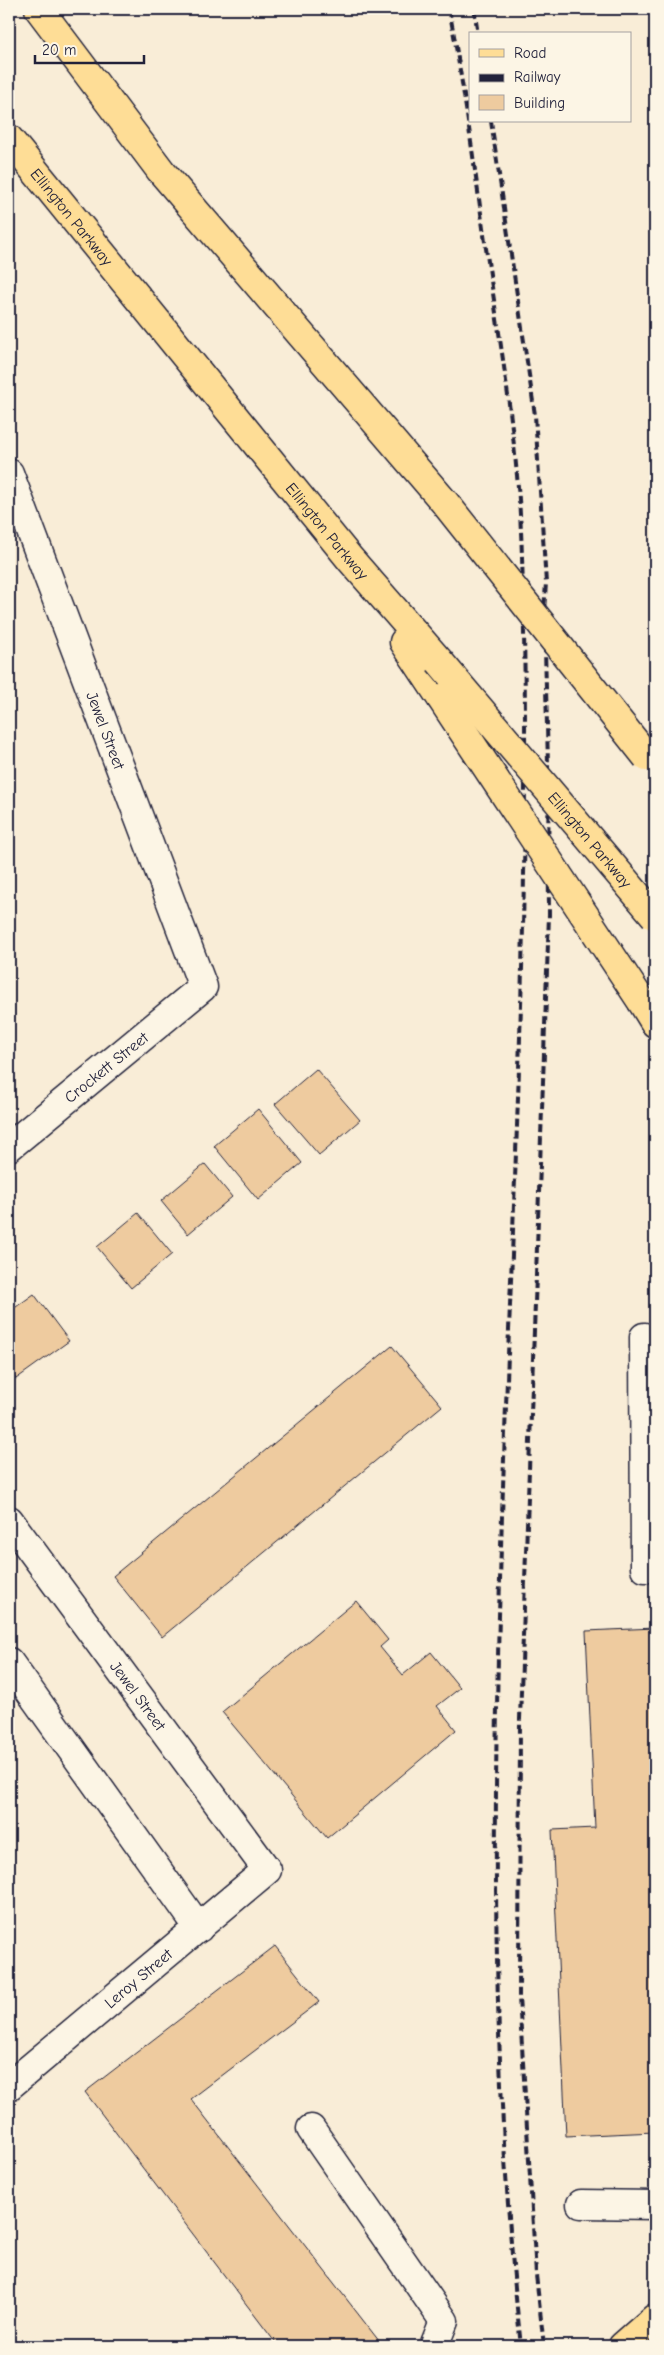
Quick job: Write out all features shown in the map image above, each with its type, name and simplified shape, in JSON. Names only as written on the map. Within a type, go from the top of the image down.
[{"type":"main road","points":[[39,9],[161,171],[446,504],[651,762]]},
{"type":"main road","name":"Ellington Parkway","points":[[9,139],[350,559],[655,916]]},
{"type":"main road","points":[[350,559],[649,1012]]},
{"type":"main road","points":[[623,2346],[655,2318]]},
{"type":"street","name":"Jewel Street","points":[[9,473],[203,988]]},
{"type":"street","name":"Crockett Street","points":[[9,1148],[203,988]]},
{"type":"street","points":[[655,1351],[644,1337],[645,1568],[655,1568]]},
{"type":"street","name":"Jewel Street","points":[[9,1520],[18,1551],[267,1870]]},
{"type":"street","points":[[9,1662],[199,1928]]},
{"type":"street","name":"Leroy Street","points":[[9,2086],[267,1870]]},
{"type":"street","points":[[311,2129],[444,2321],[434,2346]]},
{"type":"street","points":[[580,2204],[655,2205]]},
{"type":"building","points":[[316,1069],[360,1120],[319,1155],[275,1104]]},
{"type":"building","points":[[258,1109],[302,1163],[258,1200],[214,1146]]},
{"type":"building","points":[[205,1164],[232,1197],[188,1234],[161,1201]]},
{"type":"building","points":[[138,1213],[172,1254],[131,1288],[97,1247]]},
{"type":"building","points":[[34,1294],[69,1341],[16,1379],[9,1369],[9,1312]]},
{"type":"building","points":[[392,1346],[442,1406],[162,1637],[113,1576]]},
{"type":"building","points":[[356,1601],[388,1640],[380,1647],[403,1675],[431,1652],[460,1688],[437,1706],[456,1730],[327,1838],[222,1712]]},
{"type":"building","points":[[655,1628],[655,2132],[566,2136],[552,1830],[595,1828],[586,1631]]},
{"type":"building","points":[[275,1946],[319,2002],[191,2099],[383,2346],[278,2346],[85,2092]]},
{"type":"railway","points":[[449,9],[464,96],[508,399],[517,478],[522,557],[525,781],[521,1004],[504,1452],[498,1676],[496,1900],[503,2123],[521,2346]]},
{"type":"railway","points":[[474,9],[478,32]]},
{"type":"railway","points":[[491,122],[535,415],[546,583],[544,611],[549,915],[520,1719],[519,1997],[536,2275],[544,2346]]}]
